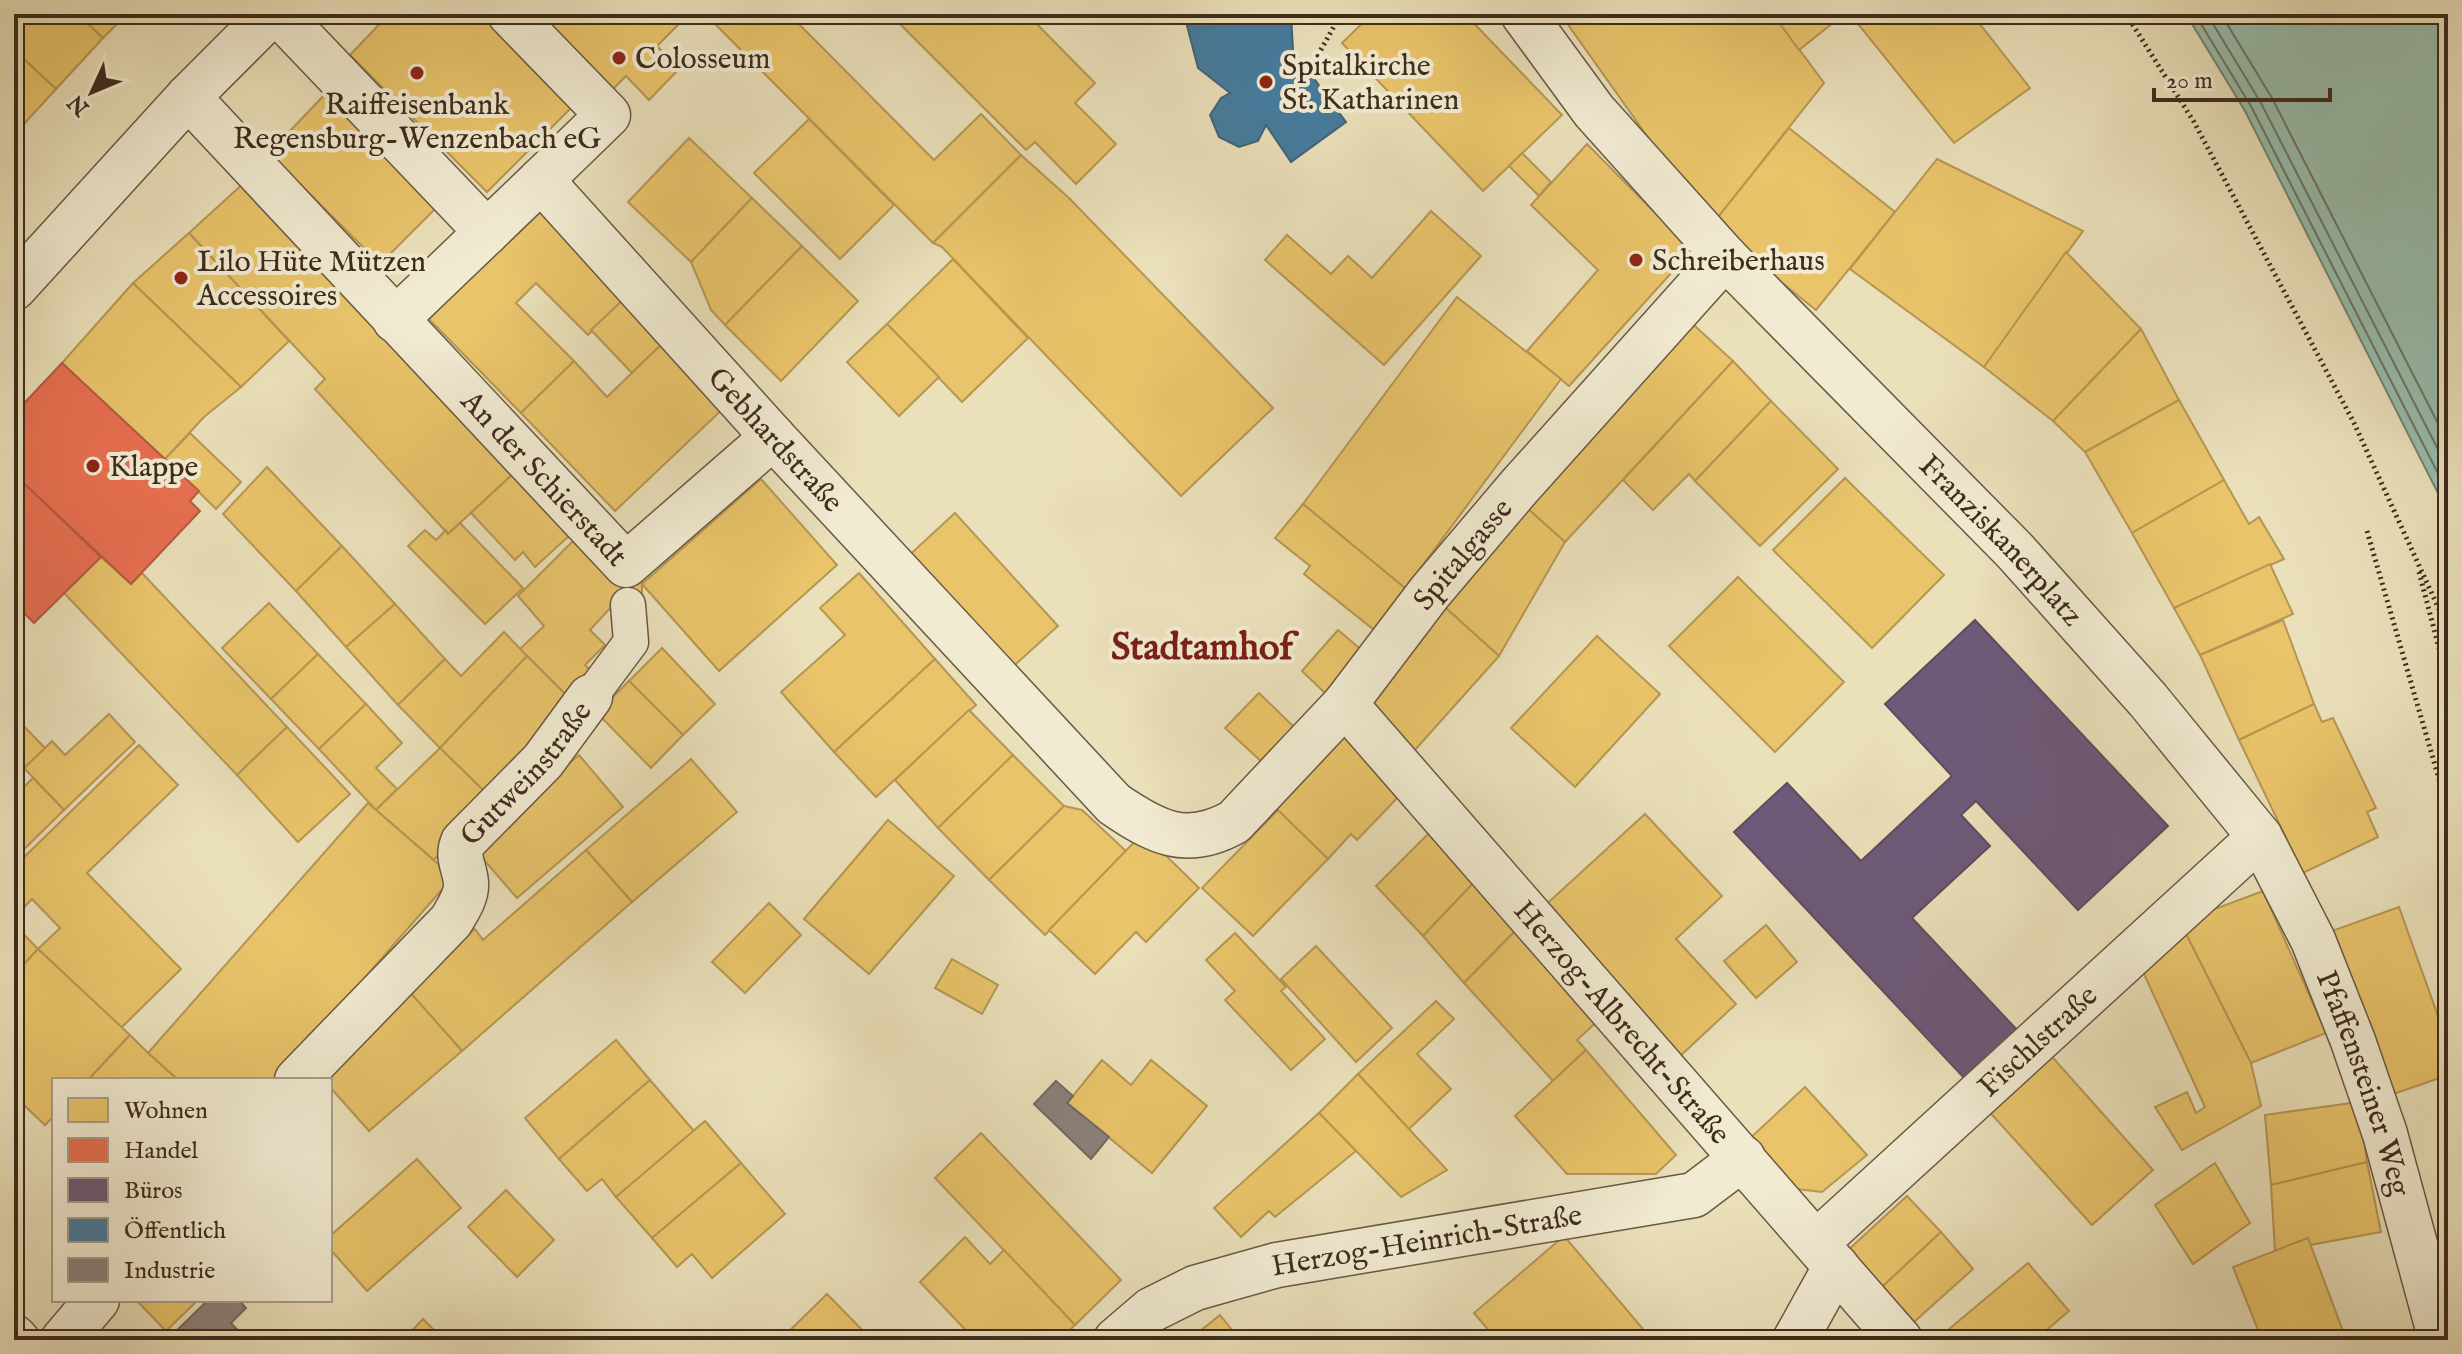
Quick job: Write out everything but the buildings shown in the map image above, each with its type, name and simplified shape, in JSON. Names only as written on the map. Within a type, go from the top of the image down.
[{"type":"street","points":[[14,288],[188,97],[271,14]]},
{"type":"street","points":[[279,14],[487,232]]},
{"type":"street","points":[[395,320],[608,115],[510,14]]},
{"type":"street","name":"Franziskanerplatz","points":[[1523,14],[1594,111],[1725,257],[2015,551],[2148,700],[2260,837]]},
{"type":"street","name":"An der Schierstadt","points":[[188,97],[395,320],[627,582],[773,437]]},
{"type":"street","name":"Gebhardstraße","points":[[541,180],[773,437],[1114,804],[1165,833],[1192,836]]},
{"type":"street","name":"Spitalgasse","points":[[1192,836],[1213,834],[1234,822],[1345,704],[1460,557],[1725,257]]},
{"type":"street","name":"Gutweinstraße","points":[[299,1078],[451,921],[461,904],[467,884],[460,856],[463,842],[543,761],[590,697]]},
{"type":"street","name":"Herzog-Albrecht-Straße","points":[[1345,704],[1900,1340]]},
{"type":"street","name":"Fischlstraße","points":[[1795,1340],[1826,1254],[2260,837]]},
{"type":"street","name":"Pfaffensteiner Weg","points":[[2260,837],[2313,940],[2353,1041],[2385,1134],[2441,1340]]},
{"type":"street","name":"Herzog-Heinrich-Straße","points":[[1116,1340],[1151,1310],[1195,1288],[1277,1265],[1694,1195],[1743,1158]]},
{"type":"street","points":[[63,1340],[95,1302]]},
{"type":"lane","name":"Gutweinstraße","points":[[590,697],[631,642],[627,582]]},
{"type":"path","points":[[1309,71],[1341,14]]},
{"type":"path","points":[[2126,14],[2202,136],[2354,423],[2448,629]]},
{"type":"path","points":[[2367,531],[2448,810]]},
{"type":"path","points":[[2414,556],[2448,682]]},
{"type":"water","points":[[2186,14],[2448,14],[2448,513],[2245,111]]},
{"type":"place","name":"Colosseum","points":[[619,58]]},
{"type":"place","name":"Raiffeisenbank Regensburg-Wenzenbach eG","points":[[417,73]]},
{"type":"place","name":"Spitalkirche St. Katharinen","points":[[1266,82]]},
{"type":"place","name":"Schreiberhaus","points":[[1636,260]]},
{"type":"place","name":"Lilo Hüte Mützen Accessoires","points":[[181,278]]},
{"type":"place","name":"Klappe","points":[[93,466]]},
{"type":"district","name":"Stadtamhof","points":[[1202,646]]}]
